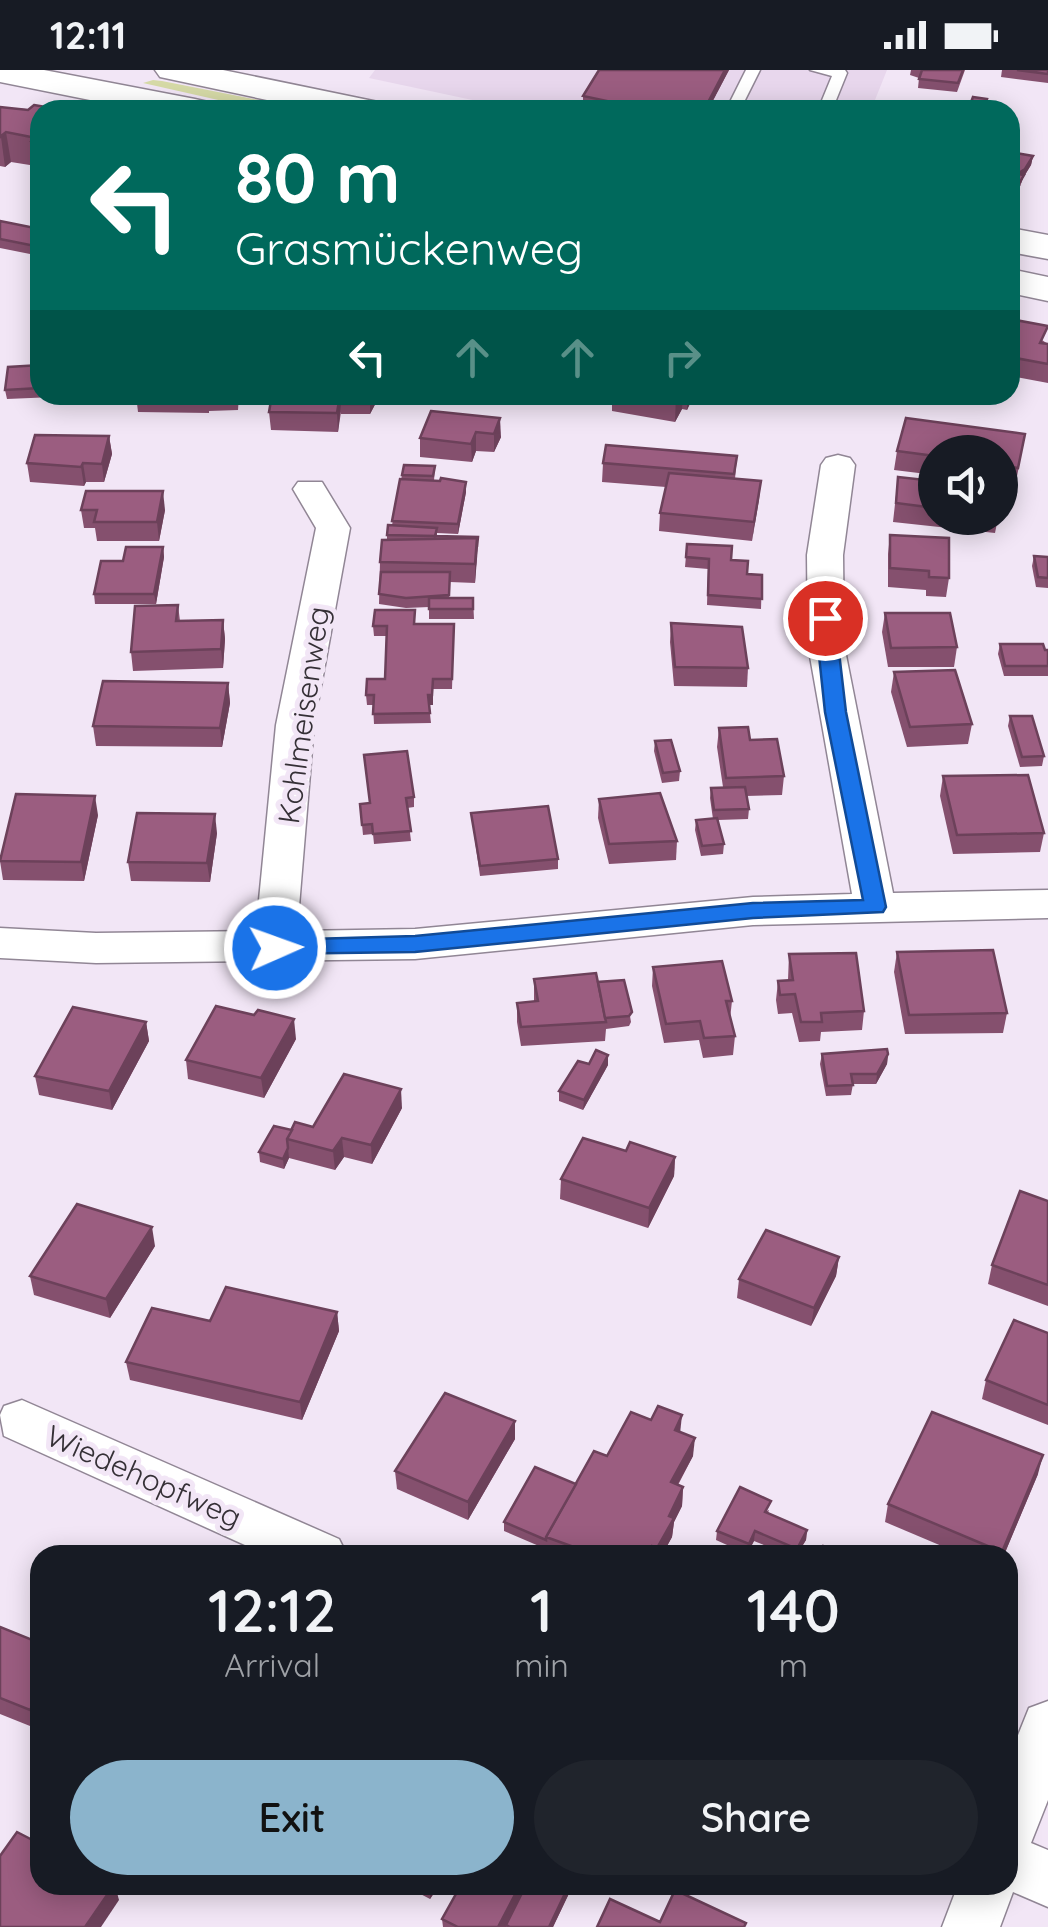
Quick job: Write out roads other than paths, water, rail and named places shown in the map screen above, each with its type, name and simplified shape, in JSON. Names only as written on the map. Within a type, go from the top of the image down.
[{"type":"main road","points":[[172,70],[317,100]]},
{"type":"main road","points":[[0,72],[123,81],[170,100]]},
{"type":"main road","points":[[1020,242],[1048,247]]},
{"type":"main road","points":[[1020,283],[1048,289]]},
{"type":"street","points":[[838,465],[825,554],[826,645],[875,907]]},
{"type":"street","name":"Kohlmeisenweg","points":[[275,948],[295,725],[333,528],[310,489]]},
{"type":"street","points":[[0,944],[275,948],[415,944],[753,910],[1048,904]]},
{"type":"street","name":"Wiedehopfweg","points":[[22,1421],[299,1545]]},
{"type":"street","points":[[1018,1806],[1048,1726]]},
{"type":"street","points":[[1018,1866],[1048,1879]]},
{"type":"street","points":[[972,1927],[983,1895]]},
{"type":"lane","points":[[738,100],[754,70]]},
{"type":"lane","points":[[817,70],[843,72],[830,100]]}]
